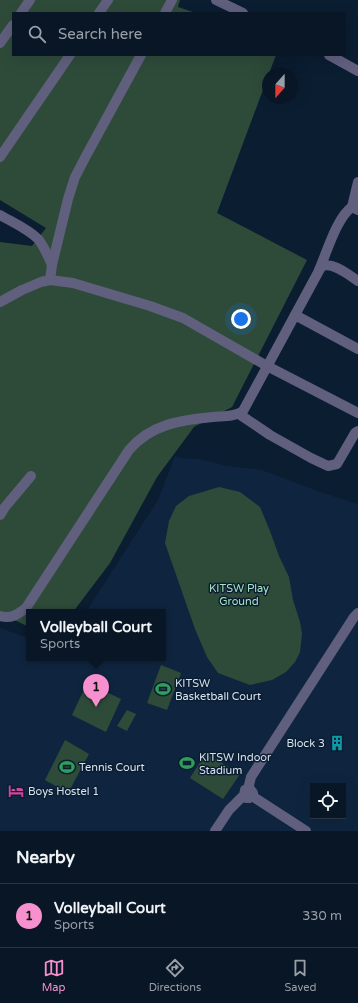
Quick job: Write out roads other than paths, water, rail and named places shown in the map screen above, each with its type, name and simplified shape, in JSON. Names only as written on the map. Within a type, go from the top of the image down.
[{"type":"street","points":[[22,12],[30,0]]},
{"type":"street","points":[[100,12],[108,0]]},
{"type":"street","points":[[166,12],[172,0]]},
{"type":"street","points":[[216,0],[241,12]]},
{"type":"street","points":[[0,43],[12,26]]},
{"type":"street","points":[[0,157],[69,56]]},
{"type":"street","points":[[50,280],[52,265],[68,199],[75,177],[141,56]]},
{"type":"street","points":[[331,56],[358,71]]},
{"type":"street","points":[[239,414],[246,406],[295,315],[318,271],[341,220],[347,211],[355,208],[358,182]]},
{"type":"street","points":[[0,215],[38,239],[52,265]]},
{"type":"street","points":[[318,271],[330,265],[358,281]]},
{"type":"street","points":[[0,302],[22,290],[50,280],[73,283],[150,306],[182,318],[267,366],[358,413]]},
{"type":"street","points":[[295,315],[358,349]]},
{"type":"street","points":[[0,616],[16,616],[26,608],[129,450],[137,441],[149,432],[176,422],[239,414],[289,446],[328,466],[337,464],[355,433],[358,431]]},
{"type":"street","points":[[0,515],[31,476]]},
{"type":"street","points":[[215,831],[229,810],[248,793],[251,777],[358,613]]},
{"type":"street","points":[[248,793],[306,831]]},
{"type":"place","name":"KITSW Basketball Court","points":[[163,689]]},
{"type":"place","name":"Volleyball Court","points":[[96,707]]},
{"type":"place","name":"Block 3","points":[[337,743]]},
{"type":"place","name":"KITSW Indoor Stadium","points":[[187,763]]},
{"type":"place","name":"Tennis Court","points":[[67,767]]},
{"type":"place","name":"Boys Hostel 1","points":[[16,791]]},
{"type":"park label","name":"KITSW Play Ground","points":[[239,594]]}]
